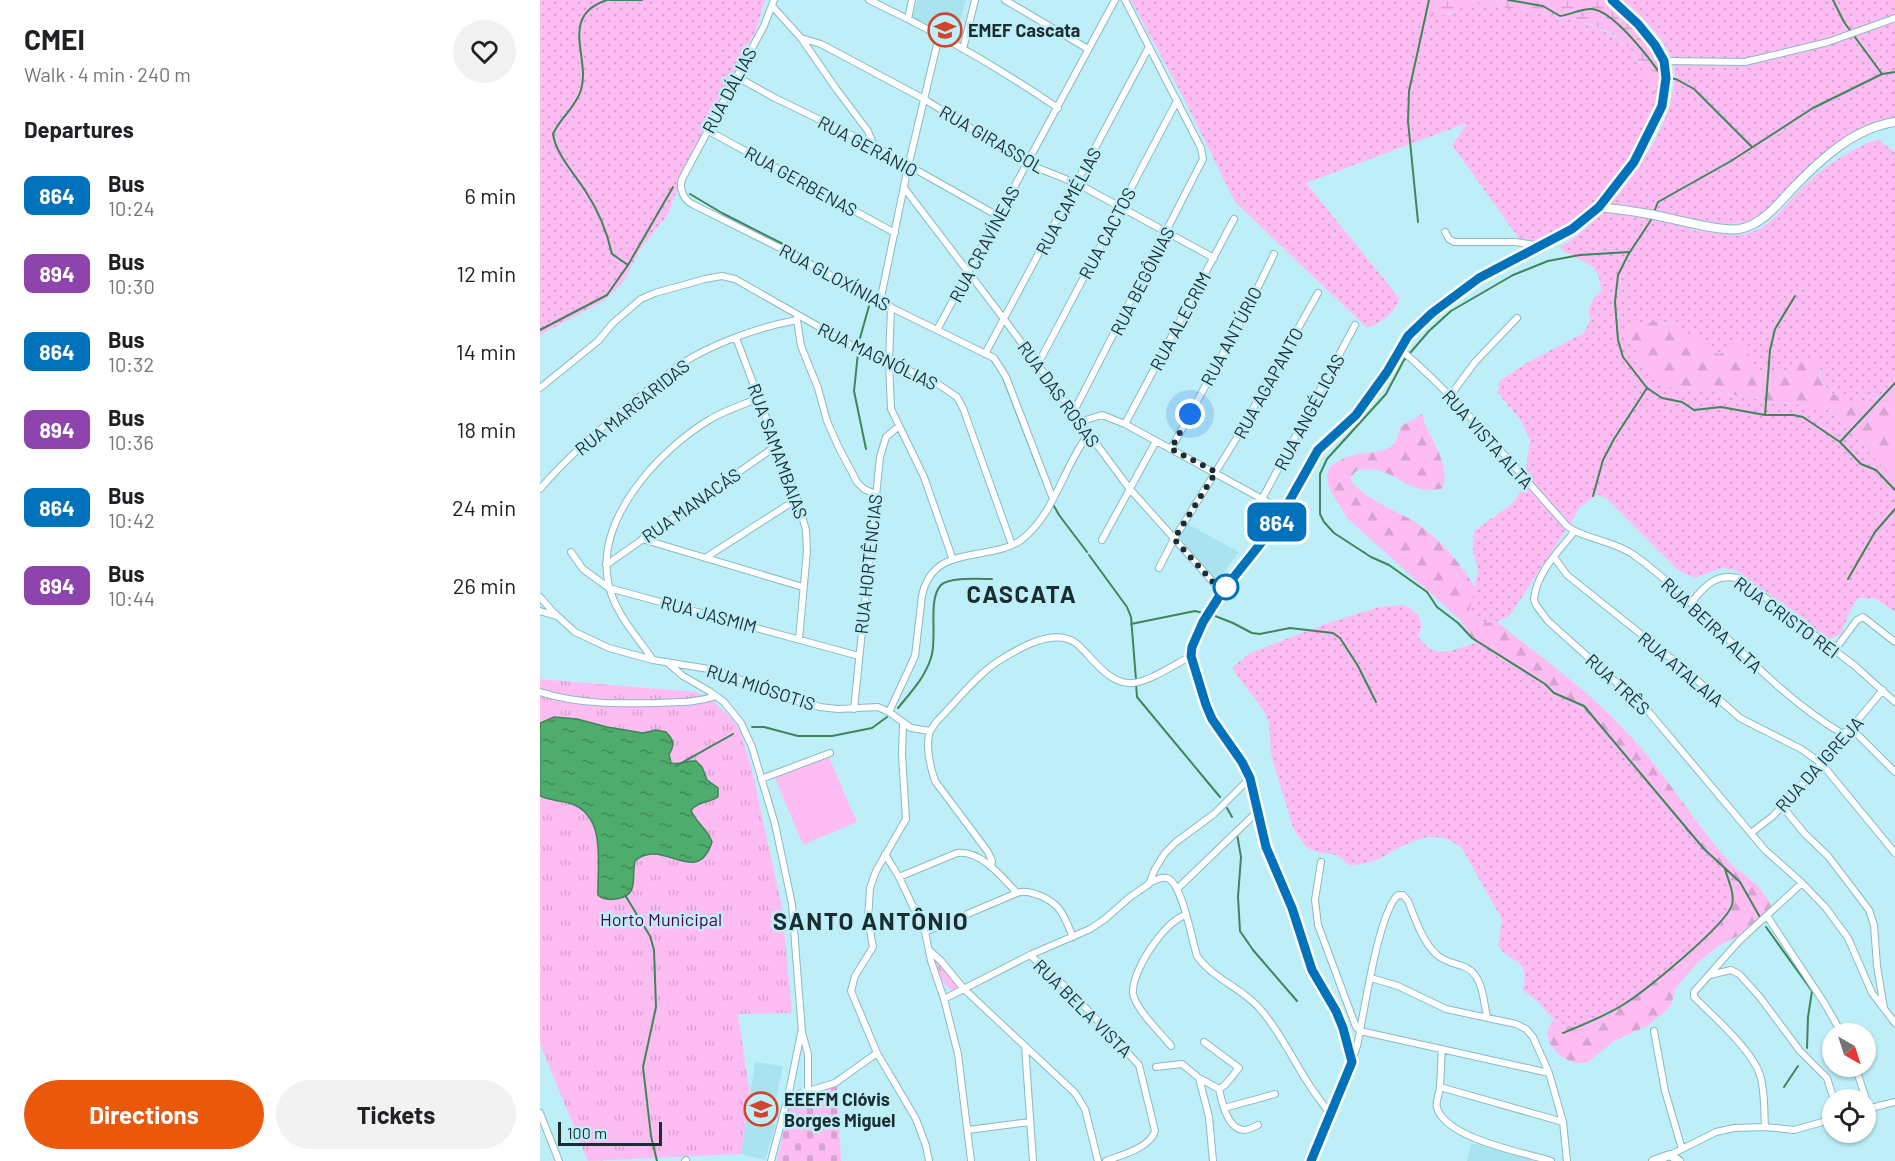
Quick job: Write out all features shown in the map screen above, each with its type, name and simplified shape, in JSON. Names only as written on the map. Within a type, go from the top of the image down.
[{"type":"street","points":[[869,0],[908,18],[1016,80],[1058,108]]},
{"type":"street","points":[[908,18],[912,0]]},
{"type":"street","points":[[963,50],[975,0]]},
{"type":"street","points":[[1005,0],[1088,50]]},
{"type":"street","name":"RUA CRAVÍNEAS","points":[[937,330],[1115,0]]},
{"type":"street","points":[[1125,0],[1177,101]]},
{"type":"street","points":[[1352,1062],[1340,1019],[1312,970],[1292,908],[1266,847],[1250,778],[1242,762],[1212,719],[1191,656],[1195,639],[1222,592],[1284,511],[1318,450],[1356,415],[1387,372],[1399,348],[1420,323],[1454,295],[1487,273],[1572,229],[1599,207],[1634,162],[1655,123],[1666,94],[1664,61],[1655,45],[1638,24],[1612,0]]},
{"type":"street","points":[[774,3],[868,131],[874,146]]},
{"type":"street","name":"RUA DÁLIAS","points":[[682,179],[774,3]]},
{"type":"street","points":[[1664,61],[1745,62],[1828,42],[1895,18]]},
{"type":"street","points":[[880,302],[908,167],[939,36]]},
{"type":"street","name":"RUA GIRASSOL","points":[[801,38],[821,44],[924,99],[1028,164],[1078,184],[1214,258]]},
{"type":"street","name":"RUA CAMÉLIAS","points":[[985,354],[1078,184],[1149,47]]},
{"type":"street","name":"RUA GERÂNIO","points":[[737,77],[874,146],[998,216]]},
{"type":"street","name":"RUA BEGÔNIAS","points":[[1073,413],[1203,163],[1201,148],[1177,101]]},
{"type":"street","name":"RUA CACTOS","points":[[1038,364],[1177,101]]},
{"type":"street","points":[[1599,207],[1727,229],[1746,227],[1767,215],[1847,141],[1865,130],[1895,122]]},
{"type":"street","name":"RUA GERBENAS","points":[[707,130],[895,233]]},
{"type":"street","name":"RUA GLOXÍNIAS","points":[[682,179],[681,187],[688,201],[880,302],[994,358],[1001,368],[1053,499]]},
{"type":"street","name":"RUA DAS ROSAS","points":[[905,189],[1129,488],[1222,592]]},
{"type":"street","name":"RUA ALECRIM","points":[[1125,424],[1234,219]]},
{"type":"street","points":[[1445,232],[1454,242],[1515,242],[1543,246]]},
{"type":"street","name":"RUA ANTÚRIO","points":[[1171,449],[1249,306],[1274,254]]},
{"type":"street","name":"RUA MAGNÓLIAS","points":[[540,388],[598,341],[613,323],[641,299],[683,285],[722,276],[749,286],[797,317],[851,345],[935,382],[957,397],[1012,545]]},
{"type":"street","name":"RUA AGAPANTO","points":[[1159,568],[1318,292]]},
{"type":"street","points":[[891,307],[889,362],[893,415],[924,477],[953,560]]},
{"type":"street","points":[[797,317],[801,346],[838,446],[857,482],[864,489],[875,494]]},
{"type":"street","name":"RUA MARGARIDAS","points":[[540,489],[603,426],[690,359],[773,324],[797,317]]},
{"type":"street","points":[[1450,396],[1476,362],[1517,318]]},
{"type":"street","name":"RUA ANGÉLICAS","points":[[1262,500],[1355,325]]},
{"type":"street","name":"RUA SAMAMBAIAS","points":[[736,339],[797,499],[807,540],[799,639]]},
{"type":"street","name":"RUA VISTA ALTA","points":[[1399,348],[1450,396],[1574,532]]},
{"type":"street","points":[[653,660],[626,623],[609,588],[606,565],[609,541],[618,516],[637,486],[678,443],[702,424],[759,398]]},
{"type":"street","points":[[1079,422],[1102,414],[1216,472],[1284,511]]},
{"type":"street","name":"RUA HORTÊNCIAS","points":[[854,709],[875,494],[886,437],[899,426]]},
{"type":"street","points":[[930,731],[919,730],[903,723],[889,712],[915,656],[924,588],[935,569],[953,560],[1012,545],[1027,535],[1053,499],[1088,435]]},
{"type":"street","points":[[1102,540],[1156,441]]},
{"type":"street","name":"RUA MANACÁS","points":[[606,565],[776,446]]},
{"type":"street","points":[[705,558],[797,499]]},
{"type":"street","name":"RUA TRÊS","points":[[1574,532],[1541,577],[1534,599],[1540,612],[1648,711],[1751,833],[1779,864],[1802,883],[1826,909],[1848,938],[1872,993],[1895,1023]]},
{"type":"street","name":"RUA BEIRA ALTA","points":[[1574,532],[1606,541],[1633,554],[1691,603],[1794,701],[1817,719],[1843,734]]},
{"type":"street","points":[[642,539],[756,571],[803,587]]},
{"type":"street","name":"RUA JASMIM","points":[[571,552],[583,569],[609,588],[859,656]]},
{"type":"street","name":"RUA ATALAIA","points":[[1554,557],[1567,575],[1682,667],[1731,711],[1801,749],[1821,763],[1895,853]]},
{"type":"street","name":"RUA CRISTO REI","points":[[1691,603],[1703,587],[1714,580],[1730,576],[1741,579],[1855,666],[1895,702]]},
{"type":"street","points":[[540,597],[557,616]]},
{"type":"street","points":[[540,611],[557,616]]},
{"type":"street","name":"RUA MIÓSOTIS","points":[[557,616],[588,640],[609,648],[653,660],[715,670],[788,698],[820,707],[854,709],[878,707],[889,712]]},
{"type":"street","points":[[1834,651],[1857,620],[1866,618],[1895,642]]},
{"type":"street","points":[[991,867],[992,861],[988,852],[935,781],[930,767],[928,737],[937,721],[996,663],[1030,644],[1051,637],[1060,636],[1070,640],[1109,675],[1129,684],[1148,678],[1191,656]]},
{"type":"street","points":[[668,662],[683,676],[716,696],[732,711],[741,723],[752,747],[775,824],[792,904],[802,1032],[808,1054],[808,1091]]},
{"type":"street","name":"RUA DA IGREJA","points":[[1751,833],[1773,816],[1883,690]]},
{"type":"street","points":[[540,692],[588,703],[616,704],[695,702],[716,696]]},
{"type":"street","points":[[903,723],[902,754],[906,819],[876,871],[870,888],[868,919],[873,947],[855,976],[851,991],[877,1053],[916,1119],[929,1161]]},
{"type":"street","points":[[1851,728],[1895,772]]},
{"type":"street","points":[[761,779],[830,753]]},
{"type":"street","points":[[1149,884],[1160,861],[1176,842],[1214,814],[1250,778]]},
{"type":"street","points":[[1782,805],[1804,834],[1828,856],[1869,910],[1874,925],[1881,996],[1887,1014]]},
{"type":"street","points":[[1177,889],[1258,811]]},
{"type":"street","points":[[899,877],[964,852],[978,857],[991,867],[1017,893]]},
{"type":"street","points":[[885,854],[899,877],[925,932],[944,999],[958,1054],[971,1161]]},
{"type":"street","points":[[1321,862],[1315,900],[1318,925],[1358,1029]]},
{"type":"street","points":[[944,999],[1101,923],[1130,897],[1149,884],[1164,878],[1172,881],[1177,889],[1197,956],[1202,964],[1212,974],[1261,1009],[1293,1055],[1311,1089],[1331,1116]]},
{"type":"street","points":[[1765,1127],[1763,1086],[1756,1065],[1748,1053],[1695,998],[1694,992],[1739,941],[1802,883]]},
{"type":"street","points":[[925,932],[1022,892],[1033,893],[1056,904],[1073,937]]},
{"type":"street","points":[[1311,1161],[1352,1062],[1386,914],[1395,898],[1402,895],[1408,901],[1428,945],[1438,956],[1474,972],[1480,984],[1487,1017]]},
{"type":"street","points":[[1172,1046],[1140,1007],[1133,994],[1138,974],[1158,937],[1176,918],[1186,915]]},
{"type":"street","points":[[1767,916],[1836,1023]]},
{"type":"street","points":[[929,951],[941,961],[964,989],[1042,1060],[1082,1102],[1098,1161]]},
{"type":"street","name":"RUA BELA VISTA","points":[[1030,956],[1069,990],[1139,1065],[1155,1131],[1154,1136],[1145,1143],[1106,1161]]},
{"type":"street","points":[[1709,975],[1731,970],[1739,974],[1759,996],[1800,1051],[1827,1078],[1830,1089]]},
{"type":"street","points":[[1371,978],[1398,986],[1446,1009],[1516,1024],[1526,1029],[1533,1037],[1549,1073],[1563,1122],[1567,1161]]},
{"type":"street","points":[[1358,1029],[1549,1073]]},
{"type":"street","points":[[1654,1031],[1665,1091],[1682,1149]]},
{"type":"street","points":[[771,1161],[802,1032]]},
{"type":"street","points":[[1204,1042],[1239,1068],[1226,1085],[1219,1089]]},
{"type":"street","points":[[1025,1046],[1033,1161]]},
{"type":"street","points":[[1442,1049],[1437,1104],[1438,1110],[1450,1126],[1457,1131],[1551,1161]]},
{"type":"street","points":[[788,1097],[835,1083],[877,1053]]},
{"type":"street","points":[[1156,1067],[1182,1065],[1219,1089],[1230,1121],[1239,1129],[1246,1130],[1258,1125]]},
{"type":"street","points":[[1199,1078],[1209,1117],[1213,1161]]},
{"type":"street","points":[[1440,1087],[1563,1122]]},
{"type":"street","points":[[1224,1108],[1275,1094]]},
{"type":"street","points":[[1876,1107],[1895,1102]]},
{"type":"street","points":[[540,1113],[559,1161]]},
{"type":"street","points":[[968,1130],[1030,1122]]},
{"type":"street","points":[[1653,1161],[1716,1132],[1734,1128],[1765,1127],[1794,1130],[1822,1122]]},
{"type":"street","points":[[1670,1155],[1679,1161]]},
{"type":"shaded area","name":"EMEF Cascata","points":[[917,0],[966,0],[954,41],[912,19]]},
{"type":"shaded area","points":[[1186,523],[1239,552],[1215,583],[1178,535]]},
{"type":"shaded area","name":"EEEFM Clóvis Borges Miguel","points":[[755,1062],[783,1066],[771,1122],[776,1124],[765,1160],[741,1154]]},
{"type":"shaded area","points":[[1472,1143],[1537,1161],[1467,1161]]},
{"type":"green space","points":[[540,0],[765,0],[757,28],[687,166],[667,216],[641,248],[623,282],[605,300],[540,335]]},
{"type":"green space","points":[[1131,0],[1421,0],[1449,15],[1465,5],[1476,2],[1577,20],[1599,28],[1623,42],[1631,50],[1653,91],[1661,96],[1645,135],[1623,172],[1595,205],[1553,238],[1542,243],[1520,240],[1452,145],[1467,123],[1306,183],[1400,299],[1386,317],[1367,328],[1235,202],[1181,93]]},
{"type":"green space","points":[[1421,0],[1603,0],[1628,17],[1649,40],[1657,53],[1662,67],[1661,96],[1657,97],[1653,91],[1630,49],[1618,38],[1591,24],[1559,16],[1476,2],[1437,16],[1430,15]]},
{"type":"green space","points":[[1623,0],[1895,0],[1895,119],[1865,127],[1836,144],[1753,219],[1733,224],[1697,221],[1690,230],[1732,235],[1755,231],[1772,220],[1808,182],[1824,169],[1850,152],[1878,139],[1895,153],[1895,377],[1889,386],[1872,399],[1861,402],[1847,401],[1827,389],[1821,377],[1821,370],[1788,371],[1774,375],[1765,373],[1756,368],[1750,360],[1725,352],[1720,354],[1709,351],[1703,344],[1664,322],[1624,332],[1645,365],[1661,382],[1670,387],[1704,390],[1831,411],[1895,480],[1895,612],[1876,599],[1858,598],[1841,634],[1829,639],[1735,570],[1722,568],[1695,578],[1679,571],[1607,499],[1597,494],[1579,508],[1510,615],[1493,623],[1483,623],[1469,612],[1478,570],[1473,553],[1474,531],[1513,503],[1522,489],[1530,440],[1521,421],[1498,393],[1499,381],[1530,361],[1584,333],[1591,318],[1588,312],[1593,299],[1601,291],[1600,280],[1593,267],[1559,247],[1578,235],[1620,192],[1657,137],[1669,109],[1674,83],[1672,60],[1663,42]]},
{"type":"green space","points":[[1665,323],[1681,330],[1710,350],[1720,354],[1735,344],[1745,344],[1755,366],[1773,375],[1790,369],[1805,359],[1815,357],[1821,363],[1820,377],[1825,388],[1844,399],[1861,402],[1877,397],[1884,392],[1895,377],[1895,480],[1831,411],[1704,390],[1670,387],[1661,382],[1645,365],[1624,332],[1639,324]]},
{"type":"green space","points":[[1422,414],[1444,469],[1443,488],[1432,490],[1414,487],[1381,471],[1371,469],[1357,470],[1351,477],[1351,482],[1374,500],[1424,528],[1441,543],[1475,588],[1469,612],[1481,622],[1497,622],[1601,706],[1644,752],[1725,857],[1762,891],[1771,906],[1767,917],[1756,926],[1719,946],[1697,963],[1675,989],[1671,1006],[1662,1014],[1649,1025],[1614,1041],[1587,1063],[1574,1063],[1560,1056],[1550,1044],[1547,1033],[1552,1020],[1571,1027],[1588,1024],[1652,985],[1695,950],[1721,923],[1729,904],[1728,884],[1716,862],[1686,831],[1593,718],[1577,705],[1476,643],[1459,619],[1348,519],[1330,490],[1327,479],[1329,468],[1348,457],[1389,448],[1396,441],[1400,427]]},
{"type":"green space","points":[[1403,605],[1420,617],[1421,626],[1418,637],[1431,649],[1445,652],[1476,643],[1577,705],[1593,718],[1685,830],[1717,864],[1727,879],[1730,892],[1727,910],[1722,922],[1712,934],[1676,967],[1606,1015],[1586,1024],[1572,1027],[1561,1024],[1523,990],[1525,979],[1522,966],[1498,946],[1502,919],[1461,847],[1439,837],[1429,837],[1409,843],[1376,860],[1351,866],[1337,855],[1316,852],[1306,847],[1293,828],[1271,754],[1269,724],[1264,711],[1235,673],[1233,667],[1250,653],[1328,623],[1379,607]]},
{"type":"green space","name":"Horto Municipal","points":[[540,679],[696,692],[710,698],[732,719],[740,731],[751,766],[782,907],[792,1013],[738,1014],[750,1096],[741,1154],[588,1161],[540,1044]]},
{"type":"green space","points":[[828,755],[857,822],[803,845],[775,778]]},
{"type":"green space","points":[[937,959],[958,987],[954,991],[941,979],[934,962]]},
{"type":"green space","points":[[837,1081],[841,1161],[777,1161],[792,1092]]},
{"type":"water","points":[[554,717],[577,719],[643,733],[656,730],[666,732],[673,743],[669,754],[671,763],[696,761],[702,767],[707,780],[718,788],[718,797],[697,805],[691,810],[712,842],[705,855],[697,861],[688,862],[656,854],[645,855],[635,861],[633,885],[629,894],[611,900],[598,895],[598,843],[591,819],[583,810],[572,804],[540,796],[540,723]]},
{"type":"waterway","points":[[607,0],[592,7],[584,16],[579,39],[583,78],[581,90],[576,102],[553,134],[562,157],[598,214],[612,254],[628,265]]},
{"type":"waterway","points":[[609,0],[642,0]]},
{"type":"waterway","points":[[1418,222],[1408,121],[1409,91],[1429,0]]},
{"type":"waterway","points":[[1508,0],[1543,6],[1560,16],[1592,9],[1611,18],[1631,38],[1663,78],[1676,79],[1694,89],[1751,146]]},
{"type":"waterway","points":[[1833,0],[1844,22],[1882,74]]},
{"type":"waterway","points":[[1654,212],[1658,202],[1731,161],[1813,108],[1882,74],[1895,72]]},
{"type":"waterway","points":[[540,330],[607,295],[628,265],[673,187]]},
{"type":"waterway","points":[[690,194],[789,247]]},
{"type":"waterway","points":[[1653,217],[1618,275],[1615,302],[1618,340],[1623,357],[1647,388],[1662,398],[1682,402],[1694,410],[1721,407],[1765,415],[1803,417],[1840,442],[1861,464],[1876,470],[1895,490]]},
{"type":"waterway","points":[[793,250],[814,263]]},
{"type":"waterway","points":[[1629,252],[1580,255],[1548,261],[1513,275],[1451,311],[1429,331],[1404,360],[1386,394],[1327,459],[1320,474],[1320,514],[1334,533],[1371,557],[1389,565],[1427,592],[1437,607],[1458,623],[1472,638],[1545,684],[1554,693],[1584,706],[1704,849],[1740,882],[1761,919]]},
{"type":"waterway","points":[[1765,415],[1770,350],[1775,329],[1795,296]]},
{"type":"waterway","points":[[860,338],[869,306],[867,297]]},
{"type":"waterway","points":[[858,353],[854,391],[866,449]]},
{"type":"waterway","points":[[1002,375],[1041,476]]},
{"type":"waterway","points":[[1840,442],[1895,383]]},
{"type":"waterway","points":[[1593,496],[1603,460],[1647,388]]},
{"type":"waterway","points":[[1054,506],[1087,552]]},
{"type":"waterway","points":[[1848,579],[1875,532],[1895,509]]},
{"type":"waterway","points":[[1089,555],[1127,607],[1131,617],[1136,680]]},
{"type":"waterway","points":[[898,708],[921,679],[931,658],[935,600],[941,585],[957,580],[992,579]]},
{"type":"waterway","points":[[1131,624],[1195,611],[1203,613]]},
{"type":"waterway","points":[[1210,614],[1252,633],[1260,634],[1290,628],[1333,633],[1340,638],[1358,666],[1376,702]]},
{"type":"waterway","points":[[1136,684],[1137,697],[1220,797]]},
{"type":"waterway","points":[[752,727],[764,727],[798,736],[832,736],[872,728],[887,717]]},
{"type":"waterway","points":[[676,766],[733,734]]},
{"type":"waterway","points":[[1227,808],[1232,817]]},
{"type":"waterway","points":[[1237,834],[1241,857],[1238,897],[1240,931],[1253,950],[1297,1001]]},
{"type":"waterway","points":[[1563,1033],[1607,1014],[1632,999],[1664,974],[1715,928],[1726,915],[1733,901],[1725,869]]},
{"type":"waterway","points":[[625,895],[650,936],[654,950],[656,1007],[643,1067],[651,1136],[657,1161]]},
{"type":"waterway","points":[[1766,927],[1812,991],[1807,1048]]},
{"type":"waterway","points":[[1784,1087],[1798,1066]]},
{"type":"bus line","name":"864","points":[[1311,1161],[1352,1062],[1343,1028],[1336,1011],[1312,970],[1292,908],[1266,847],[1256,798],[1246,768],[1222,736],[1206,705],[1191,656],[1192,647],[1203,622],[1222,592],[1277,523],[1312,458],[1326,441],[1356,415],[1387,372],[1408,336],[1454,295],[1479,278],[1572,229],[1599,207],[1623,179],[1655,123],[1666,94],[1666,78],[1664,61],[1655,45],[1638,24],[1612,0]]},
{"type":"place","name":"EMEF Cascata","points":[[945,30]]},
{"type":"place","name":"EEEFM Clóvis Borges Miguel","points":[[761,1109]]},
{"type":"district","name":"CASCATA","points":[[1022,593]]},
{"type":"district","name":"SANTO ANTÔNIO","points":[[871,920]]},
{"type":"route","points":[[1190,414],[1171,449],[1216,472],[1174,539],[1222,592],[1226,587]]}]
